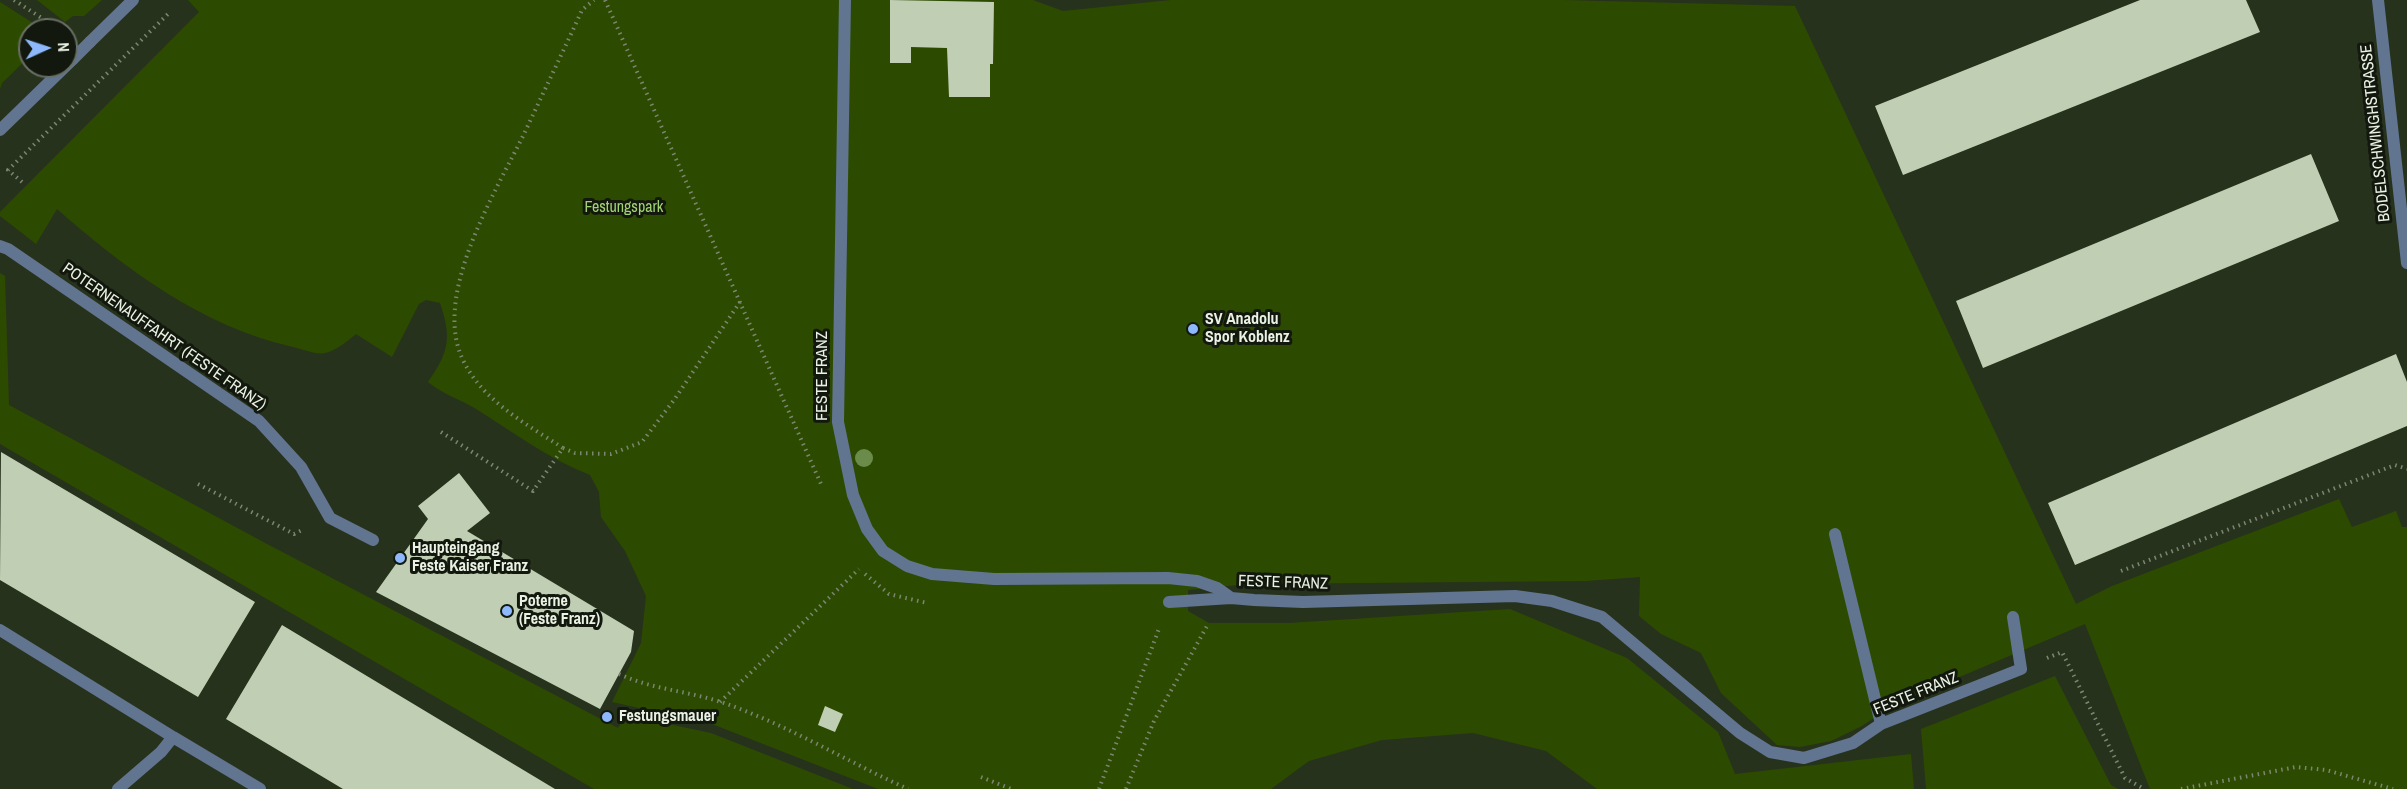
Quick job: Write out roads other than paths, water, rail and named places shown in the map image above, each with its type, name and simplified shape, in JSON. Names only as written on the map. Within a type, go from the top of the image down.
[{"type":"street","points":[[0,130],[133,0]]},
{"type":"street","name":"FESTE FRANZ","points":[[845,0],[838,422],[854,495],[867,529],[883,551],[907,566],[932,574],[994,579],[1168,578],[1197,581],[1217,588],[1231,598],[1303,602],[1515,596],[1552,601],[1602,617],[1740,733],[1770,752],[1804,758],[1853,743],[1881,724],[2021,669],[2013,617]]},
{"type":"street","name":"BODELSCHWINGHSTRASSE","points":[[2378,0],[2407,263]]},
{"type":"street","name":"POTERNENAUFFAHRT (FESTE FRANZ)","points":[[0,246],[221,392],[259,421],[302,467],[330,518],[373,540]]},
{"type":"street","points":[[1835,534],[1881,724]]},
{"type":"street","points":[[1169,602],[1231,598]]},
{"type":"street","points":[[0,630],[260,789]]},
{"type":"street","points":[[118,789],[161,752],[174,736]]},
{"type":"place","name":"SV Anadolu Spor Koblenz","points":[[1193,329]]},
{"type":"place","name":"Haupteingang Feste Kaiser Franz","points":[[400,558]]},
{"type":"place","name":"Poterne (Feste Franz)","points":[[507,611]]},
{"type":"place","name":"Festungsmauer","points":[[607,717]]},
{"type":"park label","name":"Festungspark","points":[[624,208]]}]
